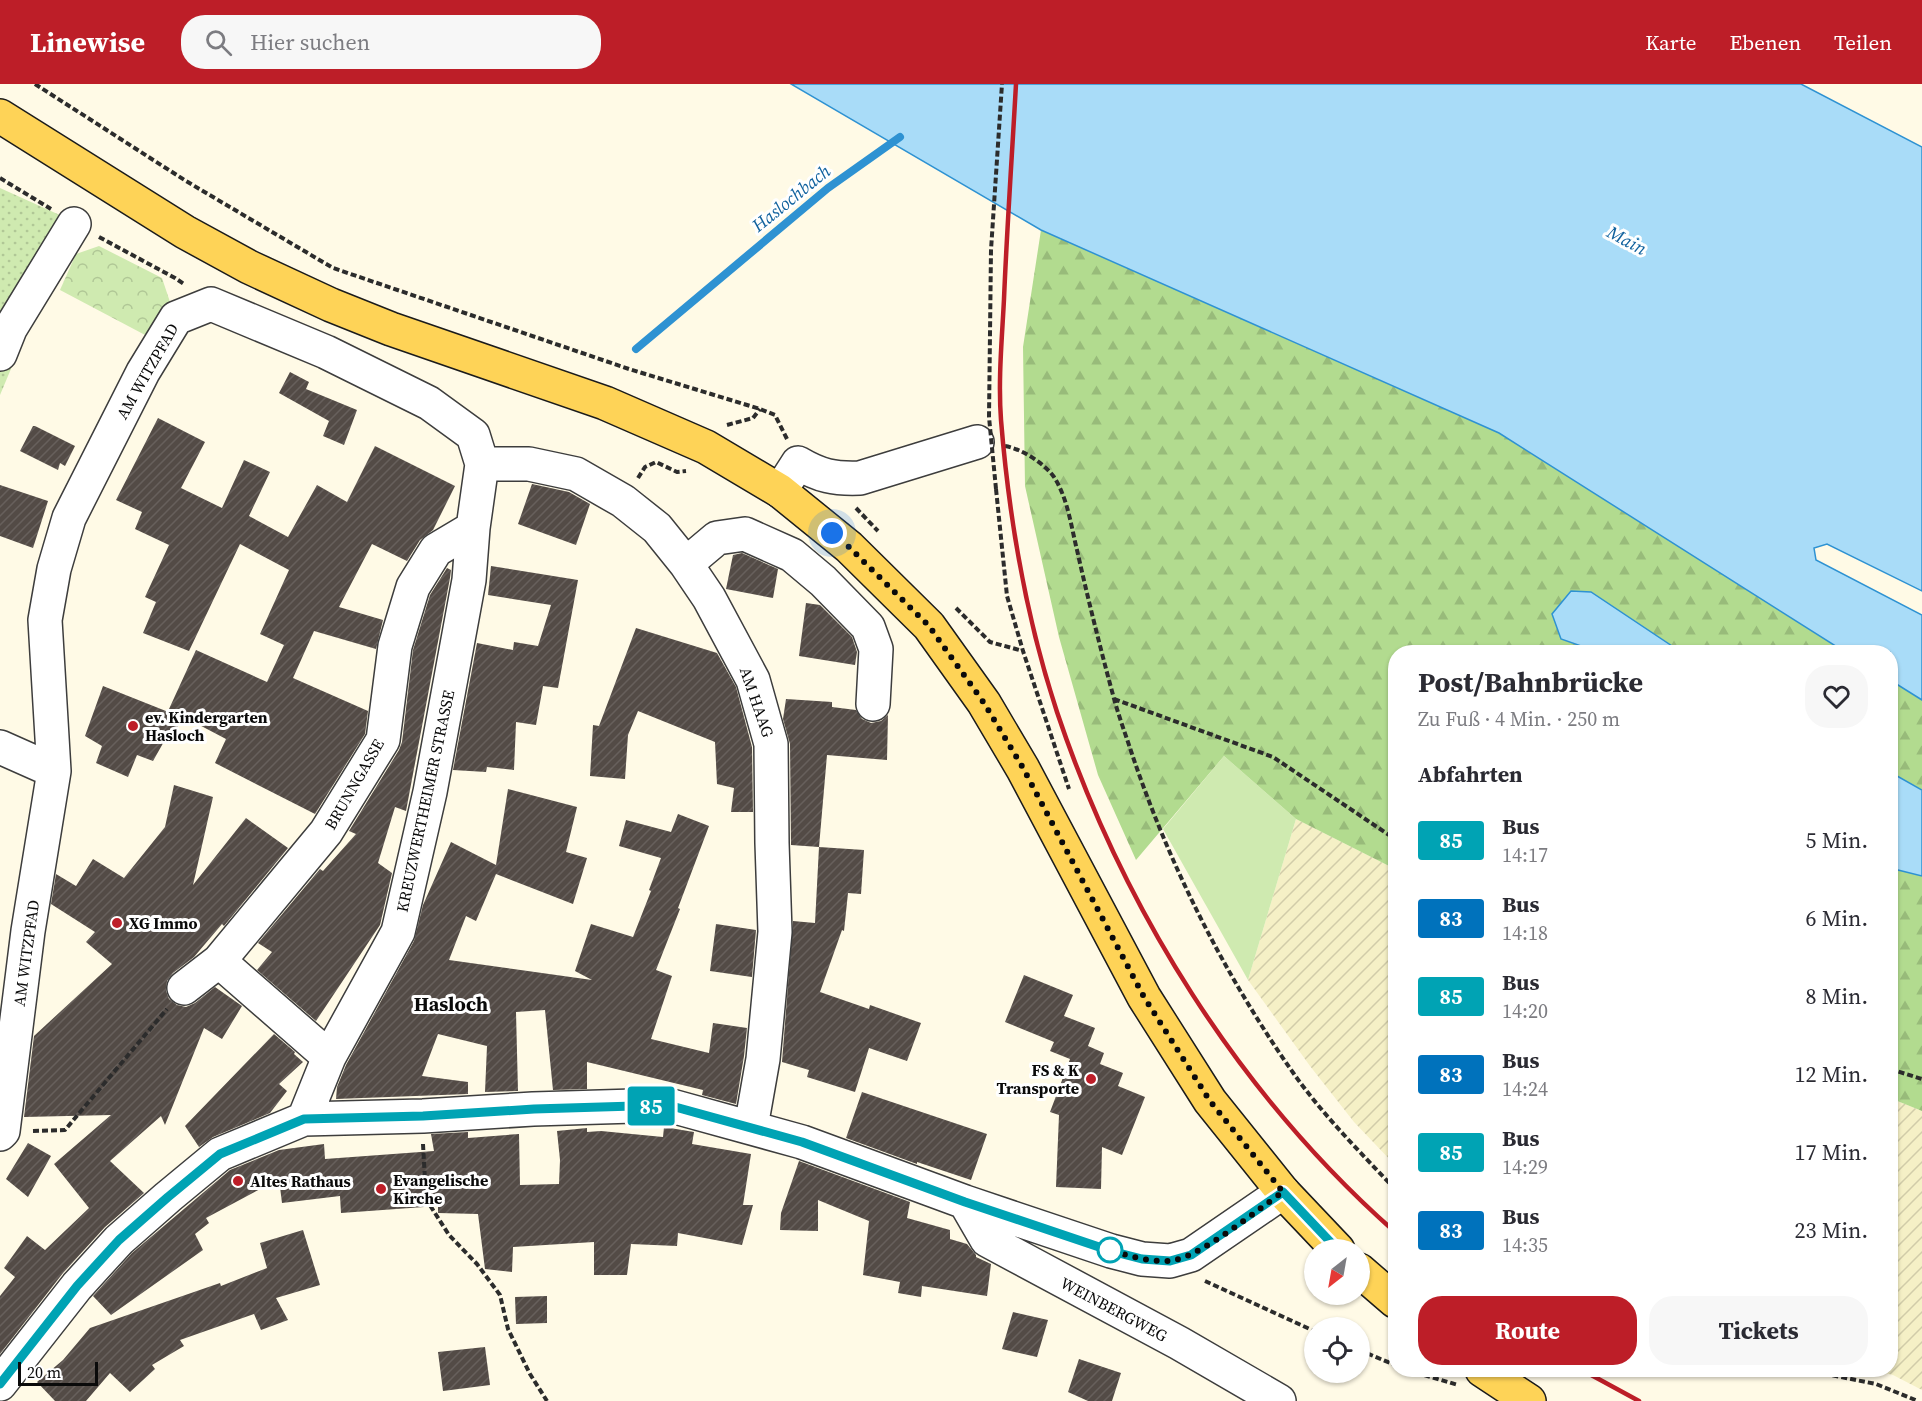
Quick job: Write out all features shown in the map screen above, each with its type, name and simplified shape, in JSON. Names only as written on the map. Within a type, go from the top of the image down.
[{"type":"main road","points":[[0,116],[185,232],[249,267],[331,305],[391,329],[605,403],[706,447],[780,491],[849,547],[929,626],[984,703],[1023,768],[1144,997],[1210,1101],[1283,1192],[1328,1239]]},
{"type":"main road","points":[[1370,1279],[1388,1295]]},
{"type":"main road","points":[[1492,1377],[1528,1401]]},
{"type":"street","points":[[0,354],[10,329],[74,224]]},
{"type":"street","points":[[211,304],[326,352],[429,403],[473,435],[482,464]]},
{"type":"street","name":"AM WITZPFAD","points":[[1,1132],[28,931],[54,771],[45,620],[54,569],[69,518],[143,372],[176,318],[211,304]]},
{"type":"street","points":[[780,491],[798,463],[816,474],[860,478],[976,442]]},
{"type":"street","name":"KREUZWERTHEIMER STRASSE","points":[[304,1119],[328,1057],[398,932],[430,792],[469,580],[473,528],[482,464]]},
{"type":"street","name":"AM HAAG","points":[[482,464],[529,464],[576,474],[623,501],[657,528],[686,564],[709,598],[753,680],[771,744],[775,932],[763,1059],[751,1127]]},
{"type":"street","name":"BRUNNGASSE","points":[[184,988],[219,961],[326,832],[383,740],[394,646],[413,587],[436,550],[473,528]]},
{"type":"street","points":[[686,564],[717,538],[745,534],[792,555],[823,581],[868,627],[876,649],[873,704]]},
{"type":"street","points":[[0,747],[54,771]]},
{"type":"street","points":[[219,961],[328,1057]]},
{"type":"street","points":[[0,1384],[77,1286],[119,1240],[168,1197],[220,1154],[304,1119],[668,1105],[802,1142],[965,1202],[1111,1251],[1142,1259],[1170,1261],[1191,1255],[1283,1192]]},
{"type":"street","name":"WEINBERGWEG","points":[[965,1202],[987,1240],[1179,1343],[1279,1401]]},
{"type":"path","points":[[35,84],[186,181],[333,268],[628,369],[775,415],[798,463]]},
{"type":"path","points":[[948,601],[990,642],[1023,651],[1007,596],[989,417],[991,250],[1002,84]]},
{"type":"path","points":[[0,178],[74,224],[175,278],[211,304]]},
{"type":"path","points":[[976,442],[1016,448],[1037,462],[1053,477],[1068,509],[1114,698],[1160,831],[1208,932],[1247,1000],[1295,1075],[1334,1125],[1388,1182]]},
{"type":"path","points":[[834,477],[840,491],[882,534]]},
{"type":"path","points":[[1114,698],[1273,757],[1388,834]]},
{"type":"path","points":[[1,1132],[65,1130],[184,988]]},
{"type":"path","points":[[1898,1072],[1922,1079]]},
{"type":"path","points":[[423,1116],[426,1198],[449,1235],[477,1264],[500,1295],[508,1329],[530,1374],[547,1401]]},
{"type":"path","points":[[1170,1261],[1196,1277],[1304,1326]]},
{"type":"path","points":[[1370,1355],[1388,1362]]},
{"type":"path","points":[[1841,1377],[1876,1384],[1918,1401]]},
{"type":"shaded area","points":[[1296,819],[1388,865],[1388,1158],[1354,1122],[1248,980]]},
{"type":"shaded area","points":[[1898,1101],[1922,1111],[1922,1390],[1897,1377]]},
{"type":"green space","points":[[0,188],[73,221],[0,395]]},
{"type":"green space","points":[[1041,230],[1499,433],[1834,645],[1667,645],[1561,639],[1578,645],[1388,645],[1388,865],[1296,819],[1224,756],[1136,860],[1098,775],[1059,637],[1025,486],[1023,347]]},
{"type":"green space","points":[[99,246],[162,278],[170,302],[147,336],[60,290],[76,254]]},
{"type":"green space","points":[[1898,685],[1922,700],[1922,790],[1898,776]]},
{"type":"green space","points":[[1224,756],[1296,819],[1248,980],[1163,829]]},
{"type":"green space","points":[[1898,870],[1922,876],[1922,1111],[1898,1101]]},
{"type":"water","name":"Main","points":[[791,84],[1801,84],[1922,147],[1922,591],[1827,544],[1814,548],[1816,560],[1922,615],[1922,700],[1898,685],[1898,645],[1834,645],[1499,433],[1041,230]]},
{"type":"water","points":[[1571,591],[1591,592],[1670,645],[1578,645],[1561,639],[1552,614]]},
{"type":"water","points":[[1898,776],[1922,790],[1922,876],[1898,870]]},
{"type":"building","points":[[290,372],[309,382],[306,389],[357,410],[344,445],[323,436],[329,421],[279,393]]},
{"type":"building","points":[[158,418],[205,442],[181,488],[222,508],[244,460],[270,472],[249,516],[288,537],[317,485],[347,502],[375,446],[455,486],[433,530],[420,540],[407,561],[372,544],[339,607],[383,620],[376,649],[314,631],[293,678],[368,711],[365,734],[315,814],[215,763],[226,739],[169,709],[196,650],[267,682],[284,645],[260,634],[289,570],[240,544],[189,651],[143,633],[156,602],[145,597],[169,545],[135,529],[142,512],[116,500]]},
{"type":"building","points":[[33,426],[75,446],[65,466],[60,463],[58,470],[20,451]]},
{"type":"building","points":[[532,484],[569,492],[590,504],[576,545],[518,524]]},
{"type":"building","points":[[0,485],[48,501],[33,548],[0,536]]},
{"type":"building","points":[[742,553],[778,569],[773,598],[726,589],[733,555]]},
{"type":"building","points":[[491,566],[578,580],[558,688],[543,686],[536,725],[516,722],[514,770],[487,767],[486,772],[453,770],[477,643],[513,650],[514,642],[538,646],[551,605],[488,595]]},
{"type":"building","points":[[447,568],[451,570],[450,578],[406,811],[395,807],[378,863],[392,873],[380,925],[316,1021],[257,970],[272,952],[258,943],[320,869],[323,871],[356,834],[349,831],[399,750],[402,742],[413,650],[430,595]]},
{"type":"building","points":[[806,603],[820,605],[852,637],[857,652],[855,665],[799,656]]},
{"type":"building","points":[[636,628],[717,653],[736,687],[752,747],[753,812],[731,812],[734,788],[717,784],[715,742],[638,711],[628,735],[625,779],[590,776],[593,725],[599,726]]},
{"type":"building","name":"ev. Kindergarten Hasloch","points":[[103,686],[181,717],[172,741],[166,738],[153,761],[137,755],[128,777],[96,763],[102,746],[85,736]]},
{"type":"building","points":[[786,699],[832,702],[832,707],[856,710],[862,719],[871,723],[881,721],[888,715],[887,760],[827,755],[819,847],[791,845],[790,744],[783,719]]},
{"type":"building","points":[[174,785],[213,797],[193,885],[246,818],[288,848],[224,926],[222,924],[194,957],[173,973],[167,981],[166,991],[169,999],[177,1005],[186,1007],[195,1003],[215,987],[242,1006],[222,1039],[204,1028],[165,1125],[161,1116],[110,1161],[144,1193],[105,1227],[63,1273],[0,1354],[0,1296],[15,1277],[4,1268],[27,1236],[45,1250],[89,1208],[54,1164],[111,1115],[24,1117],[34,1036],[112,964],[86,942],[95,932],[51,904],[56,874],[76,886],[93,859],[124,878],[165,827]]},
{"type":"building","points":[[508,789],[577,807],[566,852],[587,858],[573,904],[496,874],[476,921],[466,916],[449,960],[592,980],[575,971],[591,924],[633,937],[661,858],[619,846],[626,820],[671,832],[678,814],[709,826],[656,970],[672,976],[651,1039],[709,1053],[713,1023],[747,1028],[736,1104],[702,1095],[703,1090],[587,1062],[587,1089],[553,1090],[545,1010],[516,1012],[518,1091],[485,1092],[487,1046],[438,1034],[422,1076],[468,1082],[468,1094],[336,1099],[337,1087],[346,1065],[414,941],[423,905],[451,842],[496,865]]},
{"type":"building","points":[[819,847],[864,850],[861,894],[848,893],[844,931],[842,930],[820,992],[869,1009],[870,1005],[921,1023],[907,1061],[869,1048],[855,1092],[807,1077],[809,1070],[782,1062],[793,921],[815,923]]},
{"type":"building","points":[[716,924],[756,930],[752,977],[710,971]]},
{"type":"building","points":[[1024,975],[1073,995],[1064,1016],[1095,1028],[1088,1046],[1104,1053],[1100,1064],[1123,1073],[1118,1086],[1145,1097],[1122,1155],[1102,1147],[1101,1189],[1056,1187],[1059,1115],[1050,1112],[1070,1059],[1050,1051],[1054,1042],[1005,1022]]},
{"type":"building","points":[[274,1034],[303,1062],[279,1084],[287,1091],[270,1113],[213,1137],[199,1147],[185,1126]]},
{"type":"building","points":[[862,1092],[987,1134],[971,1180],[917,1162],[917,1164],[846,1138]]},
{"type":"building","points":[[664,1127],[694,1132],[692,1144],[751,1154],[743,1205],[753,1205],[742,1245],[678,1233],[677,1246],[631,1244],[627,1275],[594,1275],[594,1242],[513,1247],[512,1272],[485,1269],[478,1214],[438,1213],[438,1206],[341,1213],[340,1196],[282,1203],[279,1179],[206,1218],[209,1223],[195,1234],[203,1250],[111,1315],[93,1296],[132,1253],[230,1170],[279,1150],[324,1144],[325,1159],[434,1151],[431,1134],[468,1132],[468,1138],[519,1134],[520,1185],[559,1184],[560,1160],[557,1131],[587,1128],[587,1132],[601,1131],[663,1137]]},
{"type":"building","points":[[28,1143],[51,1156],[28,1197],[6,1179]]},
{"type":"building","points":[[799,1161],[910,1202],[907,1218],[950,1230],[950,1239],[967,1244],[976,1257],[991,1264],[987,1296],[922,1286],[921,1297],[898,1293],[900,1282],[863,1275],[869,1221],[818,1200],[818,1231],[780,1230],[781,1213]]},
{"type":"building","points":[[303,1230],[320,1285],[276,1298],[288,1320],[261,1330],[254,1314],[180,1340],[184,1346],[152,1365],[155,1369],[130,1392],[110,1373],[86,1401],[55,1401],[37,1382],[63,1360],[90,1328],[220,1283],[221,1286],[267,1268],[260,1243]]},
{"type":"building","points":[[547,1296],[547,1323],[516,1324],[515,1297]]},
{"type":"building","points":[[1013,1312],[1048,1320],[1037,1357],[1002,1349]]},
{"type":"building","points":[[485,1347],[490,1385],[443,1391],[438,1352]]},
{"type":"building","points":[[1079,1359],[1121,1373],[1112,1401],[1088,1401],[1068,1392]]},
{"type":"waterway","name":"Haslochbach","points":[[636,349],[828,188],[900,137]]},
{"type":"railway","points":[[1016,84],[1001,360],[1001,420],[1020,568],[1036,640],[1057,712],[1084,785],[1116,857],[1152,927],[1192,994],[1237,1059],[1286,1120],[1338,1178],[1388,1225]]},
{"type":"railway","points":[[1595,1377],[1639,1401]]},
{"type":"bus line","name":"85","points":[[0,1384],[77,1286],[119,1240],[168,1197],[220,1154],[304,1119],[668,1105],[802,1142],[965,1202],[1111,1251],[1142,1259],[1170,1261],[1191,1255],[1283,1192],[1328,1239]]},
{"type":"place","name":"ev. Kindergarten Hasloch","points":[[133,726]]},
{"type":"place","name":"XG Immo","points":[[117,923]]},
{"type":"place","name":"FS & K Transporte","points":[[1091,1079]]},
{"type":"place","name":"Altes Rathaus","points":[[238,1181]]},
{"type":"place","name":"Evangelische Kirche","points":[[381,1189]]},
{"type":"district","name":"Hasloch","points":[[451,1004]]},
{"type":"route","points":[[832,533],[929,626],[984,703],[1023,768],[1144,997],[1210,1101],[1283,1192],[1191,1255],[1170,1261],[1142,1259],[1110,1250]]}]
